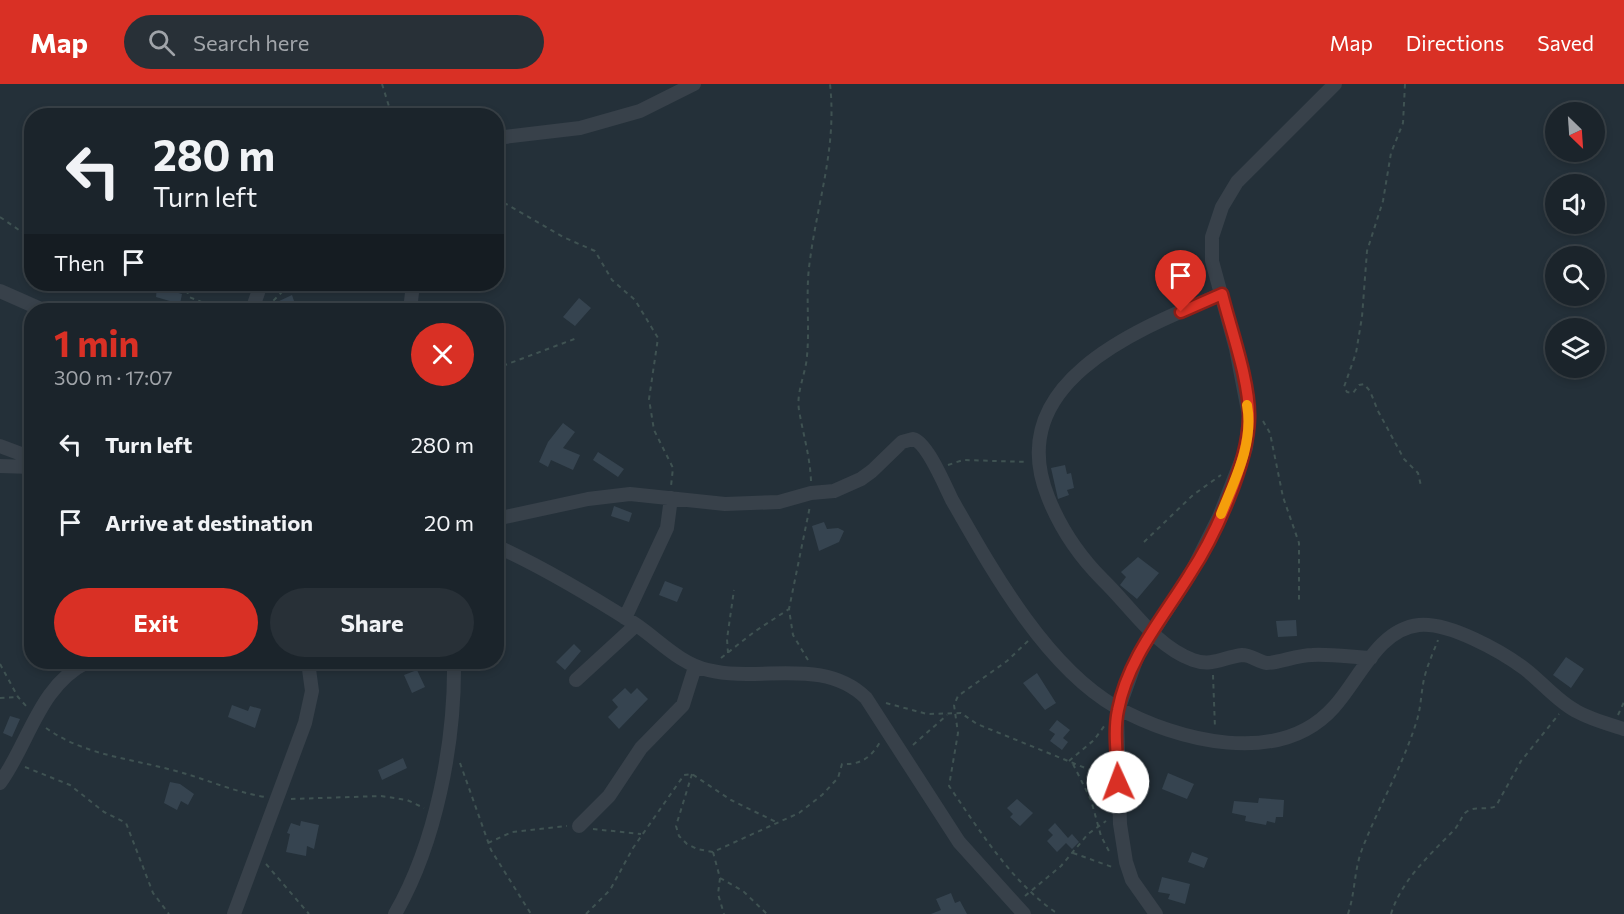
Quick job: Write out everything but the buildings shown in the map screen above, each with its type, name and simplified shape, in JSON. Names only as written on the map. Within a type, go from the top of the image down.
[{"type":"street","points":[[504,137],[580,128],[640,111],[694,84]]},
{"type":"street","points":[[1156,914],[1128,871],[1120,824],[1118,710],[1138,655],[1191,573],[1219,517],[1246,448],[1249,416],[1236,349],[1212,261],[1212,237],[1222,207],[1237,182],[1335,84]]},
{"type":"street","points":[[0,291],[27,303]]},
{"type":"street","points":[[1222,294],[1116,344],[1097,355],[1082,369],[1060,393],[1043,418],[1037,462],[1041,480],[1066,537],[1151,632],[1187,657],[1210,663],[1245,655],[1264,663],[1313,655],[1371,658]]},
{"type":"street","points":[[504,517],[588,499],[630,494],[725,504],[768,503],[812,493],[834,491],[873,471],[902,442],[913,439],[923,446],[993,566],[1046,648],[1118,710],[1168,729],[1221,742],[1260,741],[1300,732],[1333,708],[1388,638],[1407,627],[1420,625],[1443,626],[1488,647],[1524,668],[1576,711],[1624,729]]},
{"type":"street","points":[[0,446],[24,455]]},
{"type":"street","points":[[0,466],[24,467]]},
{"type":"street","points":[[576,680],[630,622],[667,528],[670,497]]},
{"type":"street","points":[[504,550],[557,577],[701,668],[812,675],[846,682],[866,698],[959,842],[1018,910]]},
{"type":"street","points":[[579,826],[609,796],[641,748],[683,705],[701,668]]},
{"type":"street","points":[[0,783],[15,761],[35,716],[62,682],[78,669]]},
{"type":"street","points":[[234,914],[311,702],[310,669]]},
{"type":"street","points":[[395,914],[417,871],[435,814],[446,752],[453,669]]},
{"type":"path","points":[[382,84],[390,108]]},
{"type":"path","points":[[812,493],[810,456],[799,402],[807,358],[810,260],[828,173],[833,110],[830,84]]},
{"type":"path","points":[[1405,84],[1403,123],[1391,153],[1383,201],[1367,250],[1362,317],[1353,364],[1344,387],[1347,392],[1353,393],[1359,385],[1364,384],[1370,391],[1404,459],[1418,473],[1421,486]]},
{"type":"path","points":[[504,203],[563,237],[595,251],[612,280],[635,300],[655,331],[658,338],[649,399],[654,430],[673,468],[670,497]]},
{"type":"path","points":[[0,217],[24,234]]},
{"type":"path","points":[[187,291],[189,297],[204,303]]},
{"type":"path","points":[[270,303],[285,291]]},
{"type":"path","points":[[504,364],[517,362],[543,349],[577,338]]},
{"type":"path","points":[[1249,416],[1265,423],[1269,433],[1283,497],[1299,543],[1299,603]]},
{"type":"path","points":[[940,477],[947,466],[963,460],[1037,462]]},
{"type":"path","points":[[1144,542],[1193,495],[1218,480],[1226,469]]},
{"type":"path","points":[[812,675],[808,661],[793,635],[789,609],[810,506],[816,499],[834,491]]},
{"type":"path","points":[[728,653],[727,639],[734,590]]},
{"type":"path","points":[[701,668],[728,653],[754,632],[789,609]]},
{"type":"path","points":[[1348,914],[1353,897],[1353,877],[1360,855],[1380,808],[1395,781],[1417,719],[1424,679],[1443,626]]},
{"type":"path","points":[[1036,632],[1007,661],[958,696],[954,702],[957,733],[949,786],[1007,866],[1058,914]]},
{"type":"path","points":[[1210,663],[1216,695],[1213,718],[1221,742]]},
{"type":"path","points":[[0,664],[18,697],[35,716],[62,739],[95,753],[159,766],[213,785],[277,799],[381,796],[407,800],[435,814]]},
{"type":"path","points":[[0,698],[18,697]]},
{"type":"path","points":[[866,698],[913,711],[965,715],[977,724],[1118,782]]},
{"type":"path","points":[[1391,914],[1397,894],[1405,883],[1457,826],[1465,813],[1496,806],[1521,761],[1548,730],[1566,704]]},
{"type":"path","points":[[1071,762],[1097,736],[1108,719],[1118,710]]},
{"type":"path","points":[[901,755],[947,715]]},
{"type":"path","points":[[692,774],[676,826],[679,836],[687,844],[697,849],[713,852],[777,823],[813,803],[838,778],[842,764],[854,765],[868,758],[887,732]]},
{"type":"path","points":[[15,761],[70,784],[89,797],[99,808],[126,823],[153,893],[169,914]]},
{"type":"path","points":[[460,762],[488,843],[531,914]]},
{"type":"path","points":[[1071,762],[1091,800],[1112,857],[1128,871]]},
{"type":"path","points":[[586,914],[610,890],[642,834],[684,775],[692,774],[731,800],[777,823]]},
{"type":"path","points":[[1018,910],[1031,891],[1073,853],[1088,834],[1099,825]]},
{"type":"path","points":[[488,843],[512,832],[579,826],[642,834]]},
{"type":"path","points":[[256,851],[289,894],[309,914]]},
{"type":"path","points":[[713,852],[720,878],[718,894],[724,914]]},
{"type":"path","points":[[1073,853],[1128,871]]},
{"type":"path","points":[[720,878],[743,891],[767,914]]},
{"type":"slow traffic","points":[[1221,514],[1246,448],[1249,416],[1247,405]]},
{"type":"route","points":[[1118,782],[1117,713],[1131,670],[1151,632],[1191,573],[1219,517],[1246,448],[1249,416],[1245,390],[1222,294],[1181,312]]}]
